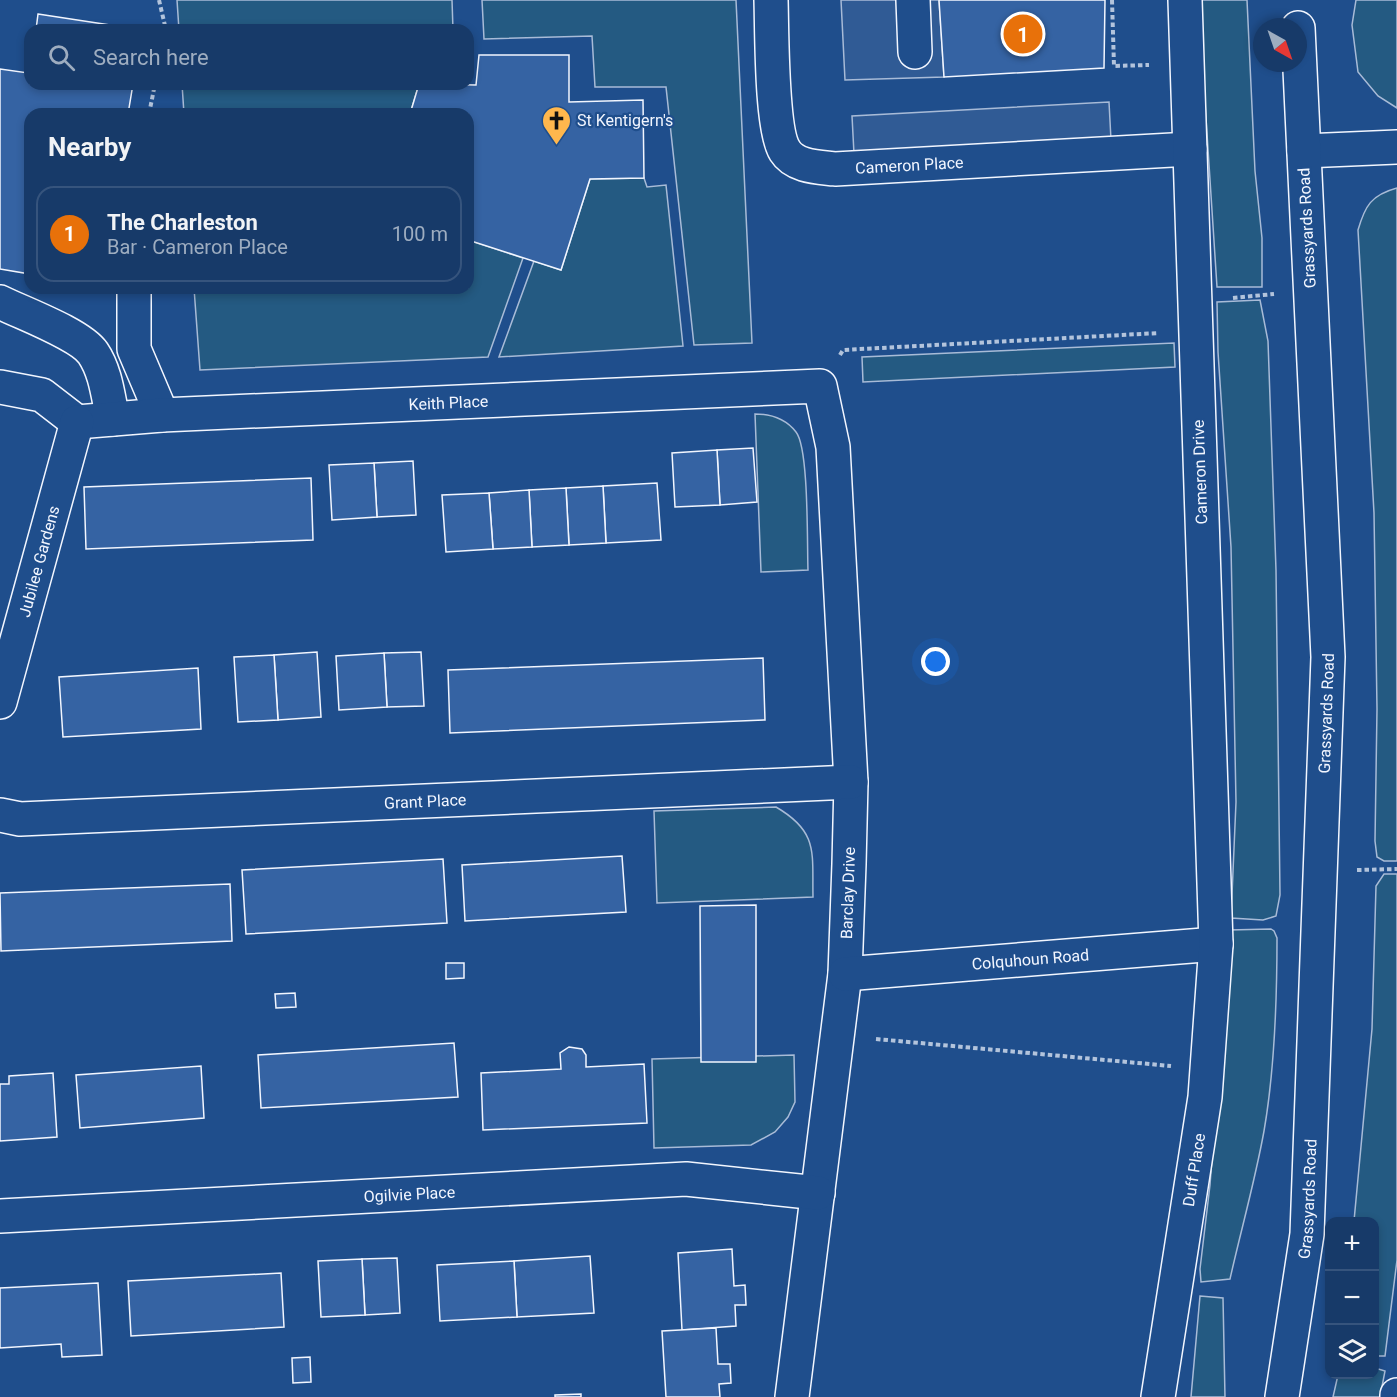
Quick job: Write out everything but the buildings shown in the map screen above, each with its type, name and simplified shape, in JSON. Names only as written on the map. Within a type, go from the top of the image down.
[{"type":"street","name":"Cameron Place","points":[[771,0],[777,132],[785,153],[807,166],[835,169],[1190,149]]},
{"type":"street","points":[[913,0],[915,52]]},
{"type":"street","name":"Cameron Drive","points":[[1185,0],[1216,944]]},
{"type":"street","name":"Grassyards Road","points":[[1297,0],[1298,18]]},
{"type":"street","name":"Grassyards Road","points":[[1282,1397],[1307,1234],[1328,657],[1300,72]]},
{"type":"street","points":[[1304,151],[1397,147]]},
{"type":"street","points":[[134,294],[134,349],[162,415]]},
{"type":"street","points":[[0,302],[68,334],[92,351],[102,373],[113,419]]},
{"type":"street","name":"Keith Place","points":[[77,422],[162,415],[820,386]]},
{"type":"street","name":"Barclay Drive","points":[[792,1397],[845,974],[850,782],[833,447],[820,386]]},
{"type":"street","points":[[0,387],[42,395],[77,422]]},
{"type":"street","name":"Jubilee Gardens","points":[[0,702],[77,422]]},
{"type":"street","name":"Grant Place","points":[[0,815],[21,819],[850,782]]},
{"type":"street","name":"Colquhoun Road","points":[[845,974],[1216,944]]},
{"type":"street","name":"Duff Place","points":[[1158,1397],[1205,1097],[1216,944]]},
{"type":"street","name":"Ogilvie Place","points":[[0,1216],[686,1179],[818,1193]]},
{"type":"path","points":[[159,0],[165,24]]},
{"type":"path","points":[[1112,0],[1114,66],[1187,63]]},
{"type":"path","points":[[150,108],[154,90]]},
{"type":"path","points":[[820,386],[843,350],[1196,316],[1310,290]]},
{"type":"path","points":[[837,1035],[1207,1069]]},
{"type":"shaded area","points":[[177,0],[452,0],[453,24],[179,24]]},
{"type":"shaded area","points":[[482,0],[736,0],[752,343],[694,345],[666,87],[595,87],[592,36],[484,39]]},
{"type":"shaded area","points":[[841,0],[939,0],[944,77],[845,80]]},
{"type":"shaded area","points":[[1201,0],[1247,0],[1255,171],[1262,238],[1262,287],[1217,287]]},
{"type":"shaded area","points":[[1356,0],[1397,0],[1397,108],[1378,96],[1358,72],[1352,25]]},
{"type":"shaded area","points":[[182,90],[417,90],[412,108],[184,108]]},
{"type":"shaded area","points":[[1109,102],[1111,140],[854,154],[852,116]]},
{"type":"shaded area","points":[[644,178],[647,187],[666,185],[683,346],[499,357],[534,261],[561,270],[590,179]]},
{"type":"shaded area","points":[[1397,188],[1397,861],[1384,861],[1377,857],[1375,841],[1377,709],[1374,513],[1358,230],[1363,214],[1370,203],[1381,194]]},
{"type":"shaded area","points":[[474,242],[523,258],[488,357],[200,370],[194,294],[474,294]]},
{"type":"shaded area","points":[[1260,300],[1268,341],[1276,570],[1280,895],[1276,916],[1263,920],[1231,918],[1236,802],[1231,547],[1218,352],[1217,302]]},
{"type":"shaded area","points":[[1174,343],[1175,367],[863,382],[862,357]]},
{"type":"shaded area","points":[[755,414],[782,420],[792,427],[800,441],[805,476],[808,570],[761,572]]},
{"type":"shaded area","points":[[776,807],[800,825],[806,835],[812,856],[813,897],[657,903],[654,811]]},
{"type":"shaded area","points":[[1384,874],[1397,874],[1397,1260],[1385,1356],[1379,1356],[1379,1217],[1354,1217],[1372,1029],[1376,886]]},
{"type":"shaded area","points":[[1271,929],[1277,938],[1275,1035],[1268,1107],[1260,1150],[1230,1279],[1201,1282],[1200,1269],[1210,1185],[1229,930]]},
{"type":"shaded area","points":[[794,1055],[795,1102],[788,1117],[775,1132],[751,1145],[654,1148],[652,1059]]},
{"type":"shaded area","points":[[1200,1296],[1223,1298],[1225,1397],[1191,1397]]},
{"type":"shaded area","points":[[1379,1369],[1385,1371],[1380,1397],[1333,1397],[1337,1379],[1379,1379]]},
{"type":"place","name":"The Charleston","points":[[1023,34]]},
{"type":"place","name":"St Kentigern's","points":[[556,146]]}]
